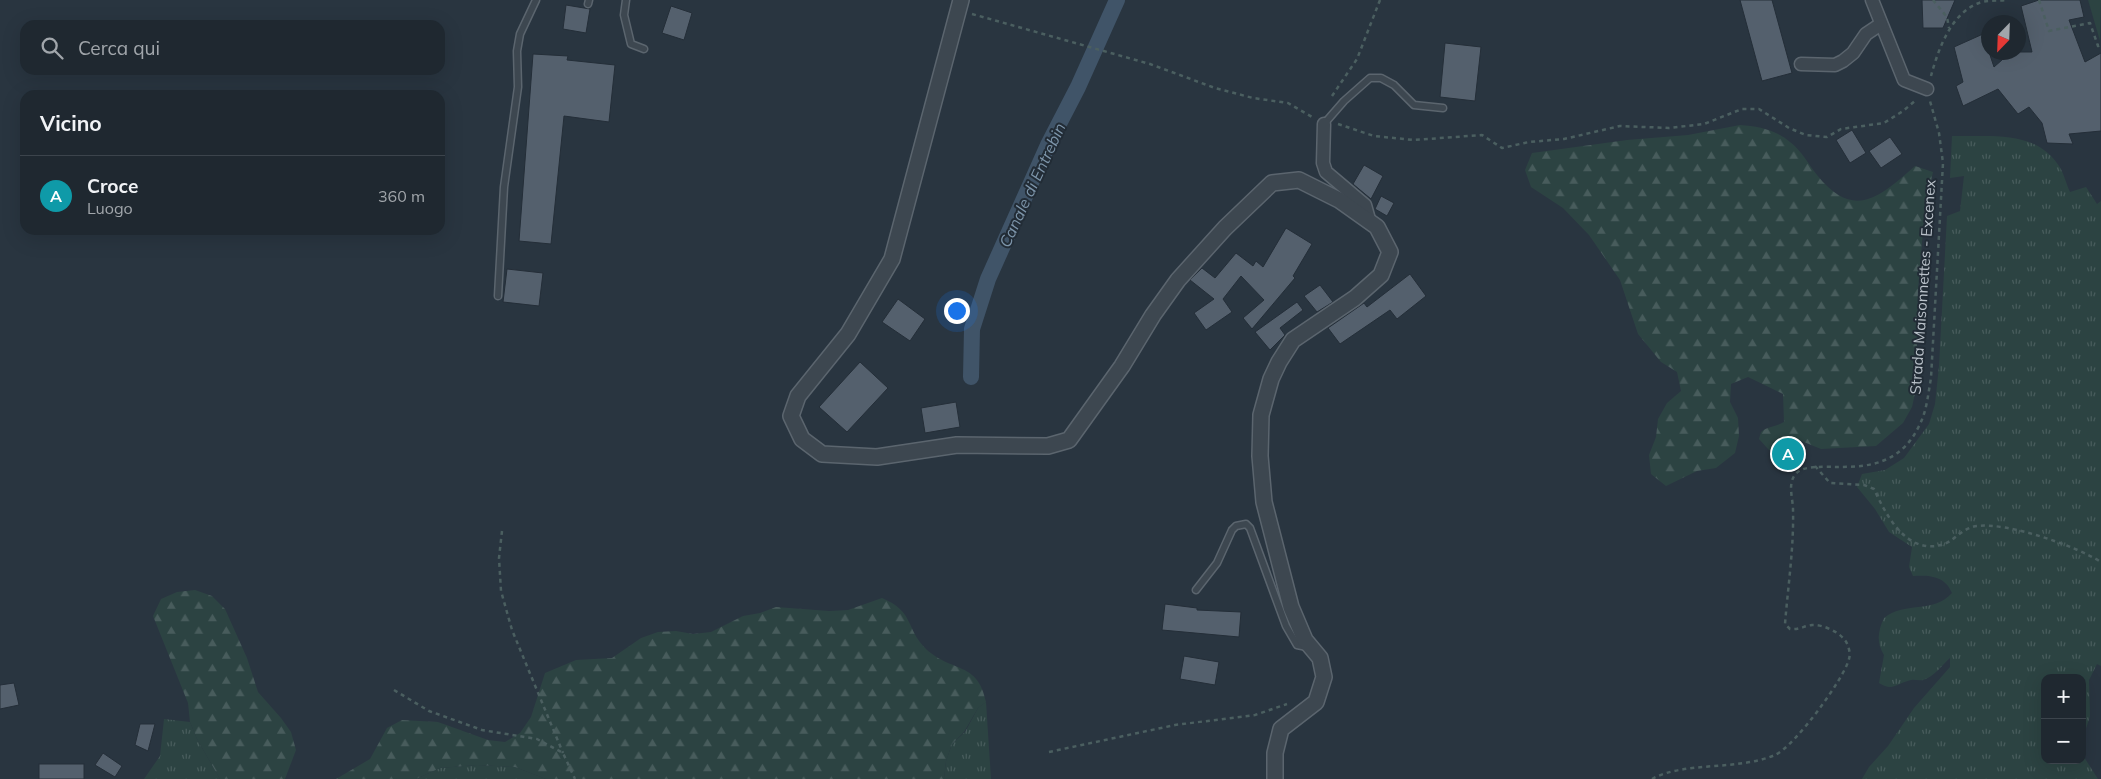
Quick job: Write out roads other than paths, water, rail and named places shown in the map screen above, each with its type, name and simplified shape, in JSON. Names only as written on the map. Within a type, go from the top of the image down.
[{"type":"street","points":[[1872,0],[1904,80],[1927,90]]},
{"type":"street","points":[[961,1],[909,203],[892,258],[848,334],[798,396],[791,416],[802,439],[822,454],[877,457],[957,446],[1048,446],[1069,440],[1122,366],[1153,315],[1178,280],[1225,228],[1272,183],[1299,180],[1339,200],[1377,227],[1390,252],[1381,275],[1355,298],[1293,340],[1271,379],[1262,415],[1260,456],[1264,502],[1291,607],[1305,640],[1320,658],[1324,678],[1316,702],[1281,729],[1275,753],[1274,779]]},
{"type":"street","points":[[1801,64],[1835,65],[1843,61],[1853,53],[1866,34],[1881,24]]},
{"type":"street","points":[[1324,124],[1323,163],[1326,172],[1366,205],[1370,222]]},
{"type":"lane","points":[[498,296],[504,187],[518,87],[517,52],[520,34],[536,0]]},
{"type":"lane","points":[[626,0],[624,15],[631,44],[644,49]]},
{"type":"lane","points":[[1324,124],[1344,101],[1370,78],[1381,78],[1394,84],[1414,105],[1443,108]]},
{"type":"lane","points":[[1196,590],[1217,563],[1232,530],[1236,526],[1246,524],[1250,528],[1286,626],[1297,644],[1313,649]]},
{"type":"waterway","name":"Canale di Entrebin","points":[[971,377],[972,329],[988,279],[1048,145],[1078,87],[1117,0]]},
{"type":"place","name":"Croce","points":[[1788,454]]}]
